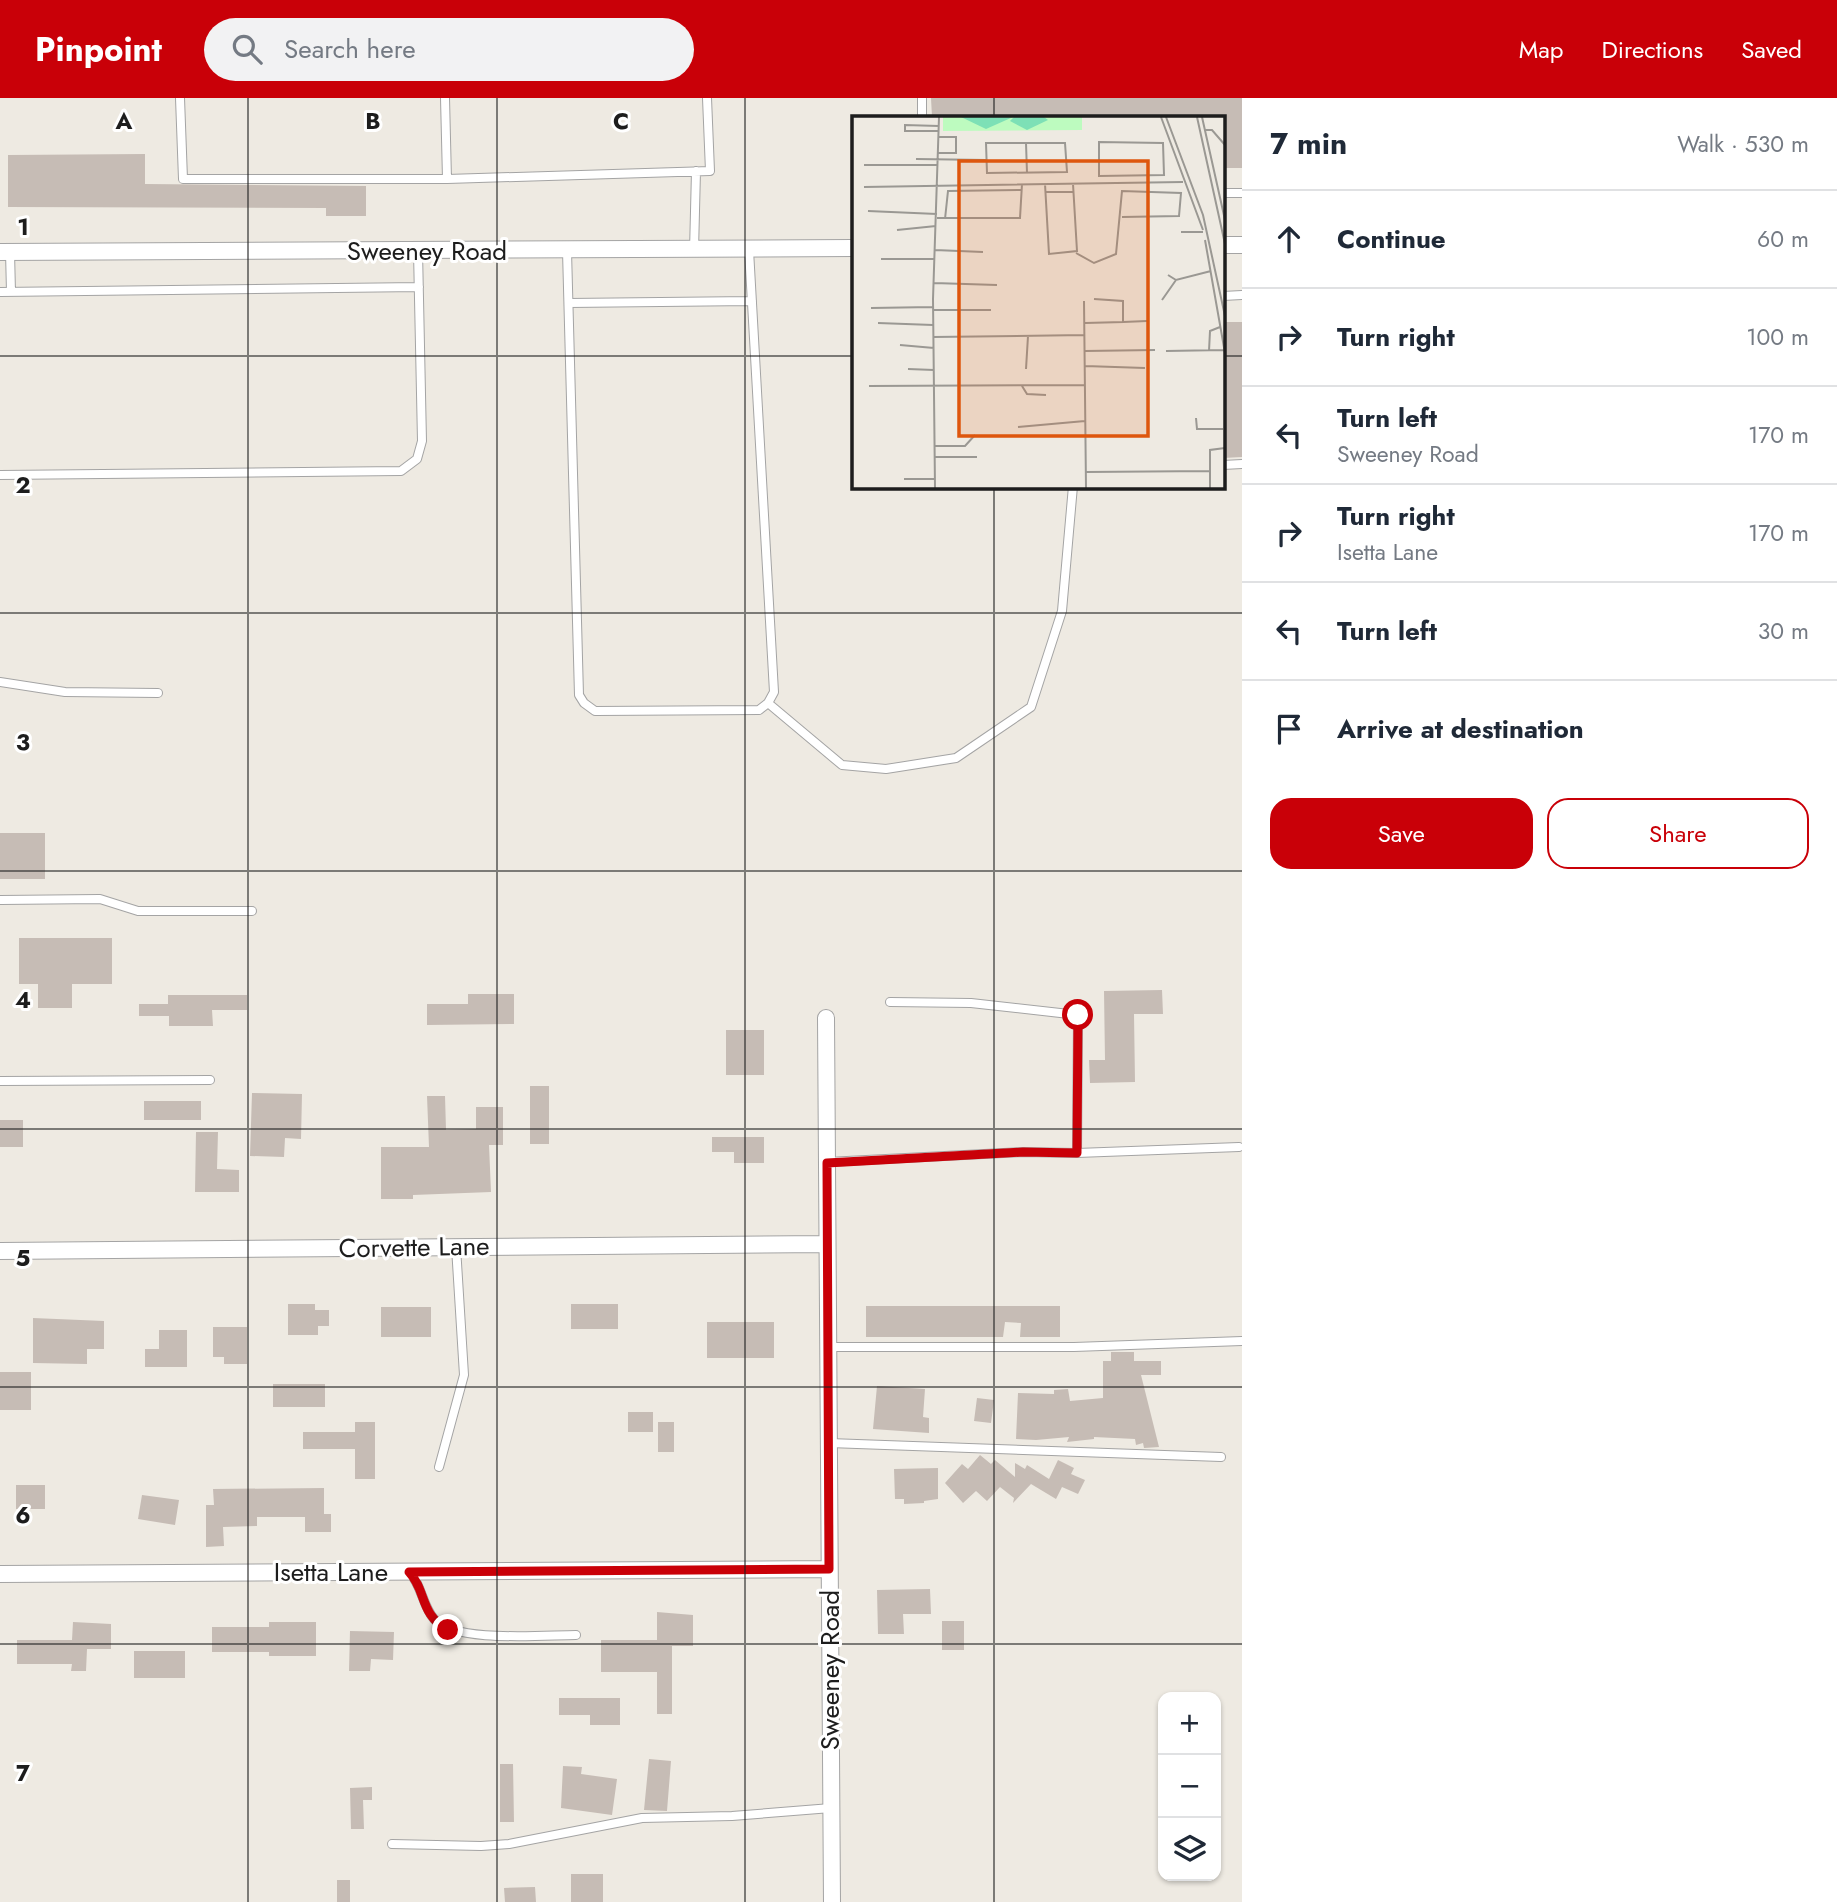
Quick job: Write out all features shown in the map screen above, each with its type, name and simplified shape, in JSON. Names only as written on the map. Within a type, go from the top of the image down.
[{"type":"street","points":[[1224,245],[1242,245]]},
{"type":"street","name":"Sweeney Road","points":[[5,252],[694,251],[852,248]]},
{"type":"street","name":"Sweeney Road","points":[[826,1018],[832,1902]]},
{"type":"street","name":"Corvette Lane","points":[[0,1251],[827,1244]]},
{"type":"street","name":"Isetta Lane","points":[[0,1574],[829,1569]]},
{"type":"lane","points":[[180,98],[183,179],[447,179],[710,171],[707,98]]},
{"type":"lane","points":[[445,98],[447,179]]},
{"type":"lane","points":[[922,98],[922,116]]},
{"type":"lane","points":[[694,251],[695,171]]},
{"type":"lane","points":[[1224,193],[1242,193]]},
{"type":"lane","points":[[567,251],[579,695],[584,703],[595,711],[759,710],[768,703],[774,692],[749,250]]},
{"type":"lane","points":[[0,475],[401,471],[416,459],[422,441],[418,251]]},
{"type":"lane","points":[[5,252],[11,292]]},
{"type":"lane","points":[[0,292],[419,287]]},
{"type":"lane","points":[[1224,296],[1242,295]]},
{"type":"lane","points":[[569,303],[752,301]]},
{"type":"lane","points":[[1224,465],[1242,464]]},
{"type":"lane","points":[[768,703],[842,765],[886,769],[956,758],[1031,707],[1062,611],[1073,488]]},
{"type":"lane","points":[[0,682],[79,693],[158,694]]},
{"type":"lane","points":[[0,900],[100,899],[138,911],[252,911]]},
{"type":"lane","points":[[890,1002],[971,1003],[1078,1015],[1077,1153]]},
{"type":"lane","points":[[0,1081],[210,1080]]},
{"type":"lane","points":[[827,1163],[1023,1152],[1077,1153],[1239,1147]]},
{"type":"lane","points":[[439,1467],[464,1375],[456,1247]]},
{"type":"lane","points":[[828,1347],[1074,1347],[1242,1341]]},
{"type":"lane","points":[[829,1443],[1221,1457]]},
{"type":"lane","points":[[409,1572],[416,1579],[426,1609],[448,1630],[461,1634],[576,1635]]},
{"type":"lane","points":[[392,1844],[509,1844],[642,1818],[732,1816],[831,1808]]},
{"type":"building","points":[[931,98],[1242,98],[1242,168],[1224,168],[1224,116],[932,116]]},
{"type":"building","points":[[145,154],[145,184],[366,186],[366,216],[326,216],[326,208],[8,207],[8,155]]},
{"type":"building","points":[[1224,322],[1242,322],[1242,457],[1224,458]]},
{"type":"building","points":[[0,833],[45,833],[45,879],[0,879]]},
{"type":"building","points":[[19,938],[112,938],[112,984],[72,984],[72,1008],[38,1008],[38,984],[19,984]]},
{"type":"building","points":[[1162,990],[1163,1014],[1134,1014],[1135,1082],[1090,1083],[1089,1060],[1105,1060],[1104,991]]},
{"type":"building","points":[[468,994],[514,994],[514,1024],[427,1025],[427,1004],[468,1004]]},
{"type":"building","points":[[168,995],[247,995],[247,1010],[212,1010],[213,1026],[169,1026],[169,1016],[139,1016],[139,1004],[168,1004]]},
{"type":"building","points":[[726,1030],[764,1030],[764,1075],[726,1075]]},
{"type":"building","points":[[530,1086],[549,1086],[549,1144],[530,1144]]},
{"type":"building","points":[[252,1093],[302,1094],[301,1139],[285,1138],[284,1157],[250,1156]]},
{"type":"building","points":[[427,1096],[445,1096],[446,1130],[476,1129],[476,1107],[503,1107],[503,1145],[489,1145],[491,1192],[381,1199],[381,1147],[429,1147]]},
{"type":"building","points":[[144,1101],[201,1101],[201,1120],[144,1120]]},
{"type":"building","points":[[0,1120],[23,1120],[23,1147],[0,1147]]},
{"type":"building","points":[[196,1132],[218,1132],[217,1169],[239,1170],[239,1192],[195,1192]]},
{"type":"building","points":[[712,1137],[764,1137],[764,1163],[734,1163],[734,1152],[712,1152]]},
{"type":"building","points":[[288,1304],[315,1304],[315,1310],[329,1310],[329,1326],[318,1326],[318,1335],[288,1335]]},
{"type":"building","points":[[571,1304],[618,1304],[618,1329],[571,1329]]},
{"type":"building","points":[[866,1306],[1060,1306],[1060,1337],[1020,1337],[1021,1323],[1005,1322],[1003,1337],[866,1337]]},
{"type":"building","points":[[381,1307],[431,1307],[431,1337],[381,1337]]},
{"type":"building","points":[[33,1318],[104,1321],[104,1349],[87,1349],[87,1364],[33,1363]]},
{"type":"building","points":[[707,1322],[774,1322],[774,1358],[707,1358]]},
{"type":"building","points":[[213,1327],[247,1327],[247,1364],[224,1364],[224,1357],[213,1357]]},
{"type":"building","points":[[159,1330],[187,1330],[187,1367],[145,1367],[145,1349],[159,1349]]},
{"type":"building","points":[[1111,1352],[1134,1352],[1134,1361],[1161,1361],[1161,1375],[1141,1375],[1159,1447],[1144,1448],[1143,1443],[1136,1445],[1135,1439],[1094,1437],[1067,1442],[1069,1437],[1016,1439],[1018,1393],[1054,1394],[1054,1390],[1068,1389],[1070,1401],[1103,1398],[1103,1361],[1111,1361]]},
{"type":"building","points":[[0,1372],[31,1372],[31,1410],[0,1410]]},
{"type":"building","points":[[273,1384],[325,1384],[325,1407],[273,1407]]},
{"type":"building","points":[[877,1386],[925,1389],[923,1417],[929,1418],[929,1433],[873,1429]]},
{"type":"building","points":[[977,1398],[994,1400],[991,1423],[974,1421]]},
{"type":"building","points":[[628,1412],[653,1412],[653,1432],[628,1432]]},
{"type":"building","points":[[355,1422],[375,1422],[375,1479],[355,1479],[355,1449],[303,1449],[303,1432],[355,1432]]},
{"type":"building","points":[[658,1422],[674,1422],[674,1452],[658,1452]]},
{"type":"building","points":[[980,1455],[991,1464],[995,1460],[1015,1477],[1015,1463],[1025,1469],[1027,1465],[1049,1479],[1058,1460],[1074,1468],[1071,1474],[1085,1480],[1078,1494],[1062,1487],[1056,1499],[1031,1484],[1013,1503],[1014,1498],[1000,1487],[987,1501],[976,1491],[963,1503],[945,1483],[962,1464],[968,1469]]},
{"type":"building","points":[[938,1468],[938,1499],[904,1504],[904,1499],[895,1499],[894,1469]]},
{"type":"building","points":[[16,1485],[45,1485],[45,1509],[16,1509]]},
{"type":"building","points":[[324,1488],[324,1514],[331,1514],[331,1532],[305,1532],[305,1517],[257,1517],[257,1526],[223,1527],[224,1546],[206,1547],[206,1505],[214,1505],[213,1489]]},
{"type":"building","points":[[142,1495],[179,1500],[175,1525],[138,1519]]},
{"type":"building","points":[[930,1589],[931,1614],[903,1614],[904,1634],[878,1634],[877,1590]]},
{"type":"building","points":[[657,1612],[693,1615],[693,1646],[672,1646],[672,1714],[657,1714],[657,1672],[601,1672],[601,1640],[657,1640]]},
{"type":"building","points":[[942,1621],[964,1621],[964,1650],[942,1650]]},
{"type":"building","points":[[73,1622],[111,1624],[111,1649],[87,1649],[86,1671],[71,1671],[72,1664],[17,1664],[17,1640],[72,1640]]},
{"type":"building","points":[[269,1622],[316,1622],[316,1656],[269,1656],[269,1652],[212,1652],[212,1627],[269,1627]]},
{"type":"building","points":[[350,1631],[394,1632],[393,1660],[371,1659],[370,1671],[349,1671]]},
{"type":"building","points":[[134,1651],[185,1651],[185,1678],[134,1678]]},
{"type":"building","points":[[559,1698],[620,1698],[620,1725],[590,1725],[590,1715],[559,1715]]},
{"type":"building","points":[[649,1759],[671,1761],[667,1811],[644,1810]]},
{"type":"building","points":[[500,1764],[513,1764],[514,1822],[500,1822]]},
{"type":"building","points":[[563,1766],[582,1767],[581,1774],[617,1779],[612,1815],[561,1808]]},
{"type":"building","points":[[372,1787],[372,1800],[363,1800],[364,1829],[351,1829],[350,1788]]},
{"type":"building","points":[[571,1874],[603,1874],[603,1902],[571,1902]]},
{"type":"building","points":[[337,1880],[350,1880],[350,1902],[337,1902]]},
{"type":"building","points":[[535,1887],[536,1902],[505,1902],[504,1888]]},
{"type":"route","points":[[448,1630],[426,1609],[416,1579],[409,1572],[829,1569],[827,1163],[1023,1152],[1077,1153],[1078,1015]]}]
